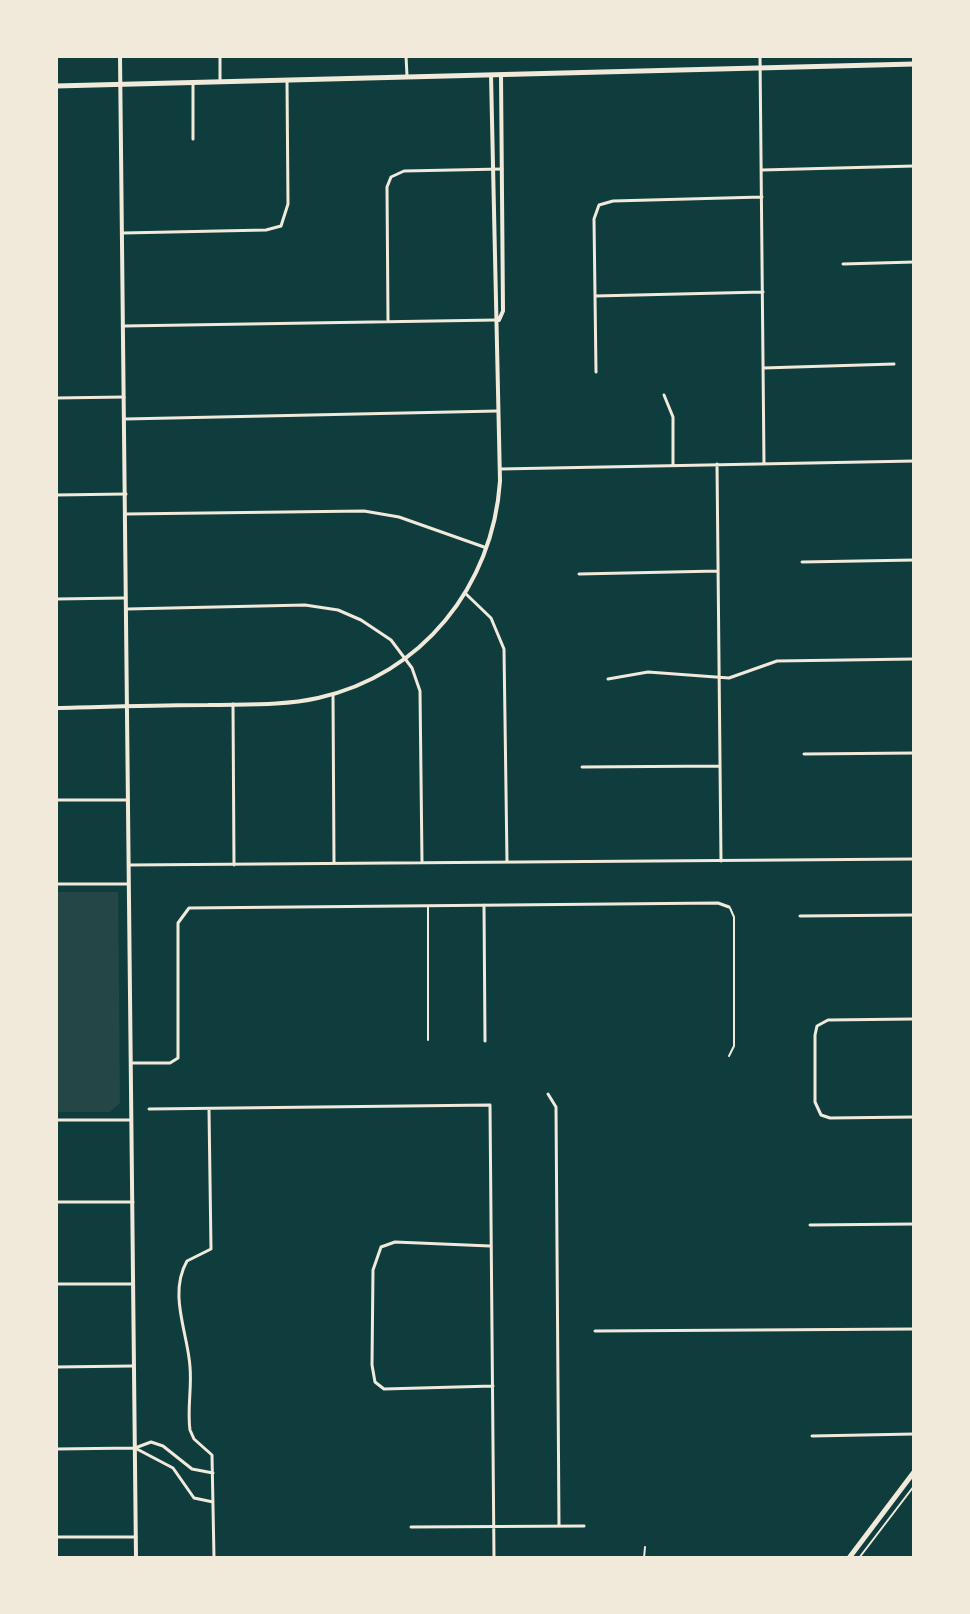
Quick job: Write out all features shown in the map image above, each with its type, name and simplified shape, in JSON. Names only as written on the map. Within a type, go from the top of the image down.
[{"type":"main road","points":[[56,86],[914,64]]},
{"type":"main road","points":[[849,1558],[914,1472]]},
{"type":"street","points":[[120,56],[136,1558]]},
{"type":"street","points":[[220,56],[221,82]]},
{"type":"street","points":[[406,56],[407,77]]},
{"type":"street","points":[[760,56],[764,464]]},
{"type":"street","points":[[491,75],[494,310],[499,320]]},
{"type":"street","points":[[56,708],[299,702],[333,694],[364,683],[405,659],[439,629],[466,594],[488,548],[497,509],[500,469],[499,320],[503,311],[501,75]]},
{"type":"street","points":[[123,233],[266,230],[284,222],[288,204],[287,81]]},
{"type":"street","points":[[193,83],[193,139]]},
{"type":"street","points":[[762,170],[914,166]]},
{"type":"street","points":[[388,320],[387,187],[391,177],[404,171],[502,169]]},
{"type":"street","points":[[596,372],[594,219],[599,205],[613,201],[762,197]]},
{"type":"street","points":[[843,264],[914,262]]},
{"type":"street","points":[[595,296],[763,292]]},
{"type":"street","points":[[124,326],[499,320]]},
{"type":"street","points":[[763,368],[894,364]]},
{"type":"street","points":[[664,395],[673,417],[673,465]]},
{"type":"street","points":[[56,398],[125,397]]},
{"type":"street","points":[[125,419],[500,411]]},
{"type":"street","points":[[500,469],[914,461]]},
{"type":"street","points":[[717,464],[721,861]]},
{"type":"street","points":[[56,495],[126,494]]},
{"type":"street","points":[[126,514],[364,511],[399,517],[488,548]]},
{"type":"street","points":[[802,562],[914,560]]},
{"type":"street","points":[[579,574],[718,571]]},
{"type":"street","points":[[466,594],[491,618],[504,649],[507,862]]},
{"type":"street","points":[[56,599],[126,598]]},
{"type":"street","points":[[127,609],[325,607],[367,623],[391,640],[415,674],[420,691],[422,863]]},
{"type":"street","points":[[608,679],[648,672],[719,678],[743,675],[777,661],[914,659]]},
{"type":"street","points":[[333,694],[334,863]]},
{"type":"street","points":[[233,704],[234,865]]},
{"type":"street","points":[[804,754],[914,753]]},
{"type":"street","points":[[582,767],[720,766]]},
{"type":"street","points":[[56,800],[128,800]]},
{"type":"street","points":[[129,865],[914,859]]},
{"type":"street","points":[[56,884],[129,884]]},
{"type":"street","points":[[131,1063],[177,1060],[178,923],[182,914],[196,907],[718,903],[729,907]]},
{"type":"street","points":[[484,905],[485,1041]]},
{"type":"street","points":[[800,916],[914,915]]},
{"type":"street","points":[[914,1019],[828,1020],[820,1024],[815,1032],[815,1102],[819,1113],[830,1118],[914,1117]]},
{"type":"street","points":[[548,1094],[556,1107],[559,1526]]},
{"type":"street","points":[[149,1109],[490,1105],[494,1558]]},
{"type":"street","points":[[209,1109],[211,1249],[187,1261],[180,1283],[182,1330],[190,1366],[189,1425],[194,1439],[212,1452],[214,1558]]},
{"type":"street","points":[[56,1120],[131,1120]]},
{"type":"street","points":[[56,1202],[133,1202]]},
{"type":"street","points":[[810,1225],[914,1224]]},
{"type":"street","points":[[491,1246],[387,1244],[378,1253],[373,1270],[372,1365],[376,1384],[393,1390],[493,1386]]},
{"type":"street","points":[[56,1284],[134,1284]]},
{"type":"street","points":[[595,1331],[914,1329]]},
{"type":"street","points":[[56,1367],[134,1366]]},
{"type":"street","points":[[812,1436],[914,1434]]},
{"type":"street","points":[[56,1449],[135,1448],[146,1441],[168,1449],[196,1471],[213,1473]]},
{"type":"street","points":[[135,1448],[145,1456],[162,1460],[179,1475],[194,1498],[213,1502]]},
{"type":"street","points":[[162,1460],[168,1449]]},
{"type":"street","points":[[179,1475],[188,1466]]},
{"type":"street","points":[[411,1527],[584,1526]]},
{"type":"street","points":[[56,1537],[136,1537]]},
{"type":"lane","points":[[428,905],[428,1040]]},
{"type":"lane","points":[[729,907],[734,917],[734,1046],[729,1056]]},
{"type":"lane","points":[[644,1558],[645,1547]]},
{"type":"path","points":[[859,1558],[914,1486]]},
{"type":"shaded area","points":[[56,892],[118,892],[120,1103],[110,1112],[56,1112]]}]
